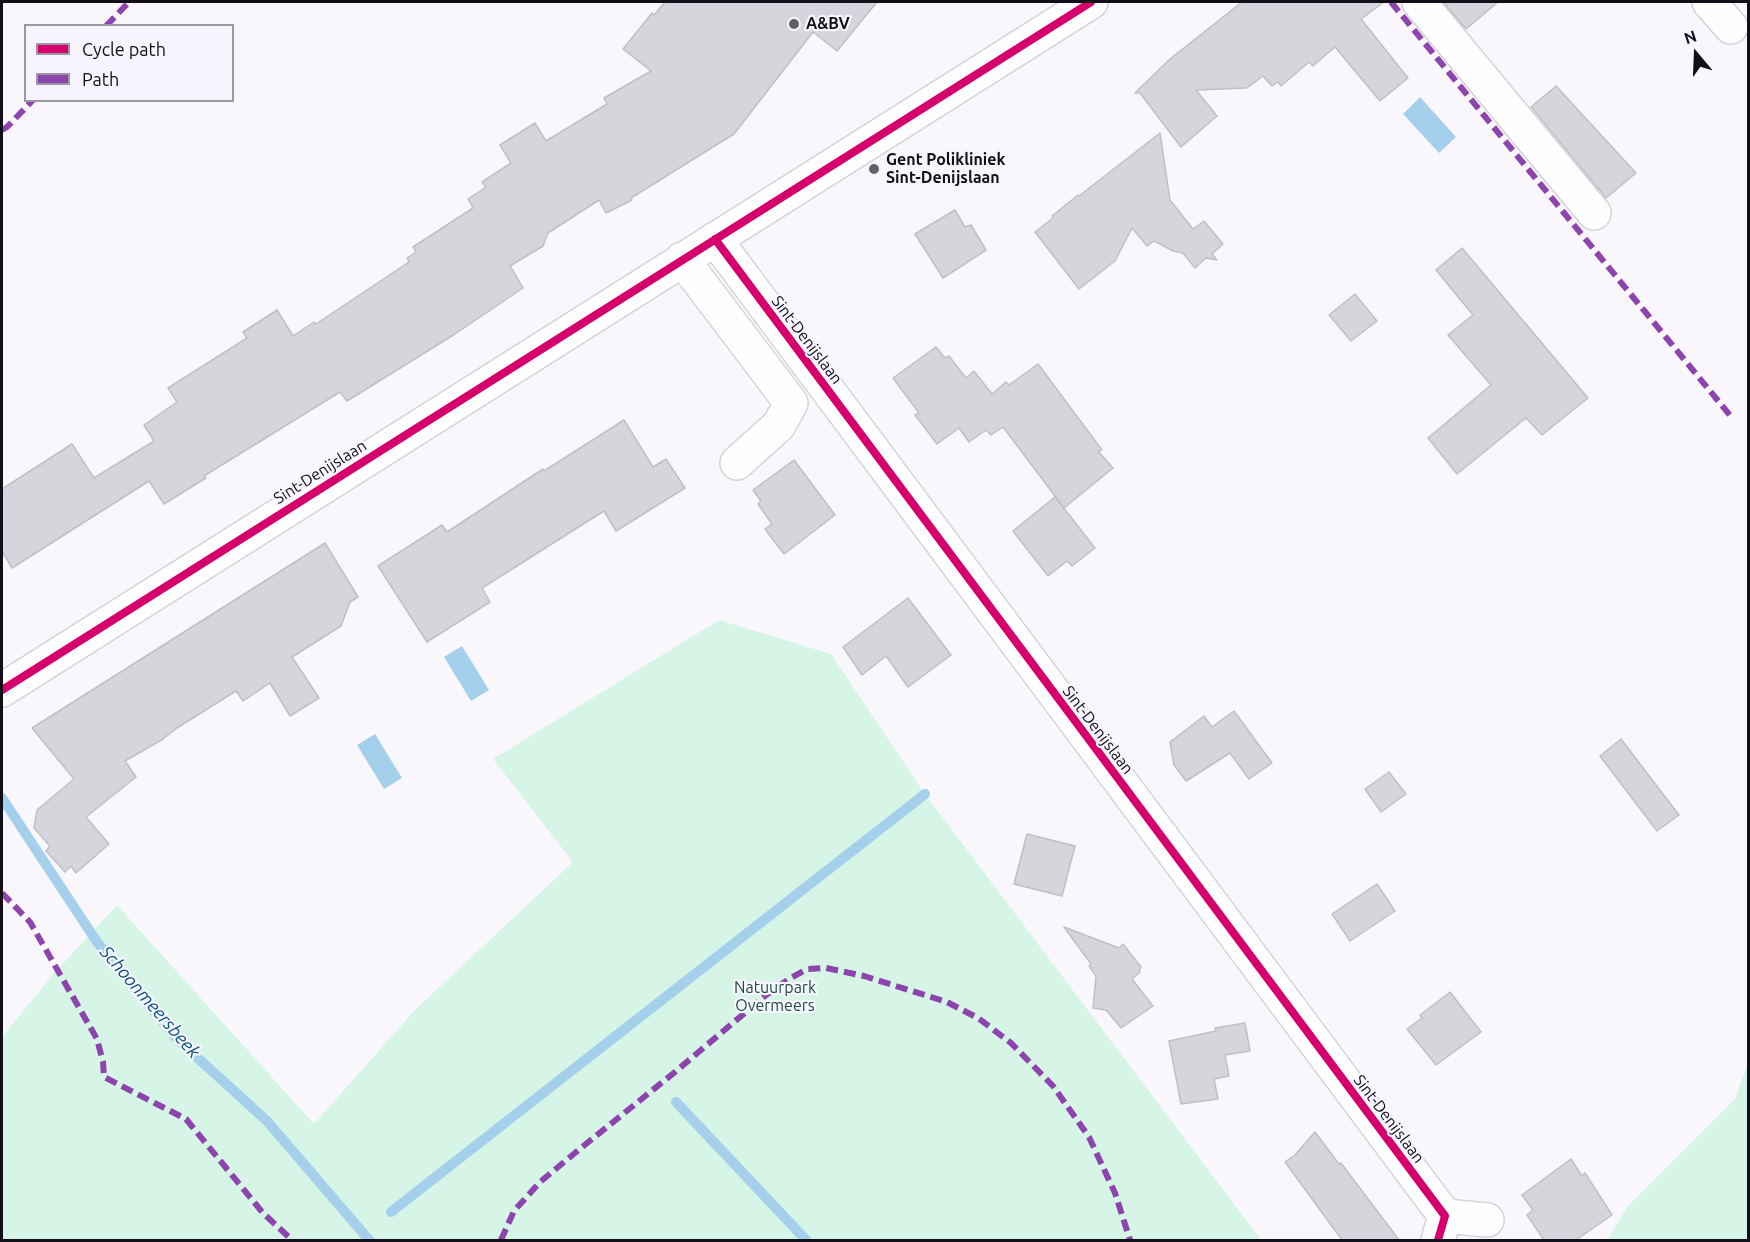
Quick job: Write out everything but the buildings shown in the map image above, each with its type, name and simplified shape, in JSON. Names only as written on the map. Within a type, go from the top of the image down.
[{"type":"street","name":"Sint-Denijslaan","points":[[2,690],[1090,2]]},
{"type":"street","points":[[1419,2],[1594,213]]},
{"type":"street","points":[[1709,2],[1731,27]]},
{"type":"street","name":"Sint-Denijslaan","points":[[715,239],[1441,1228],[1487,1220]]},
{"type":"street","points":[[682,259],[791,403],[779,425],[737,463]]},
{"type":"green space","name":"Natuurpark Overmeers","points":[[719,620],[831,654],[925,794],[1261,1240],[2,1240],[2,1037],[56,971],[117,905],[314,1124],[414,1011],[573,862],[493,759]]},
{"type":"green space","points":[[1748,1062],[1748,1240],[1607,1240],[1628,1206],[1735,1099]]},
{"type":"water","points":[[1420,97],[1456,137],[1439,153],[1403,114]]},
{"type":"water","points":[[462,646],[489,690],[471,701],[444,657]]},
{"type":"water","points":[[375,734],[402,778],[384,789],[357,745]]},
{"type":"waterway","points":[[391,1212],[925,794]]},
{"type":"waterway","name":"Schoonmeersbeek","points":[[2,798],[97,942],[178,1040],[267,1121],[369,1240]]},
{"type":"waterway","points":[[676,1102],[806,1240]]},
{"type":"marked path","points":[[108,24],[129,2]]},
{"type":"marked path","points":[[1391,2],[1733,419]]},
{"type":"marked path","points":[[2,130],[31,102]]},
{"type":"marked path","points":[[2,893],[30,922],[97,1039],[104,1077],[186,1119],[263,1213],[292,1240]]},
{"type":"marked path","points":[[501,1240],[514,1211],[540,1182],[766,995],[807,969],[826,968],[864,976],[947,1002],[978,1018],[1011,1043],[1053,1086],[1089,1137],[1115,1193],[1130,1240]]},
{"type":"cycle path","points":[[2,690],[1091,2]]},
{"type":"cycle path","points":[[715,239],[1445,1216],[1438,1240]]},
{"type":"place","name":"A&BV","points":[[794,24]]},
{"type":"place","name":"Gent Polikliniek Sint-Denijslaan","points":[[874,169]]}]
